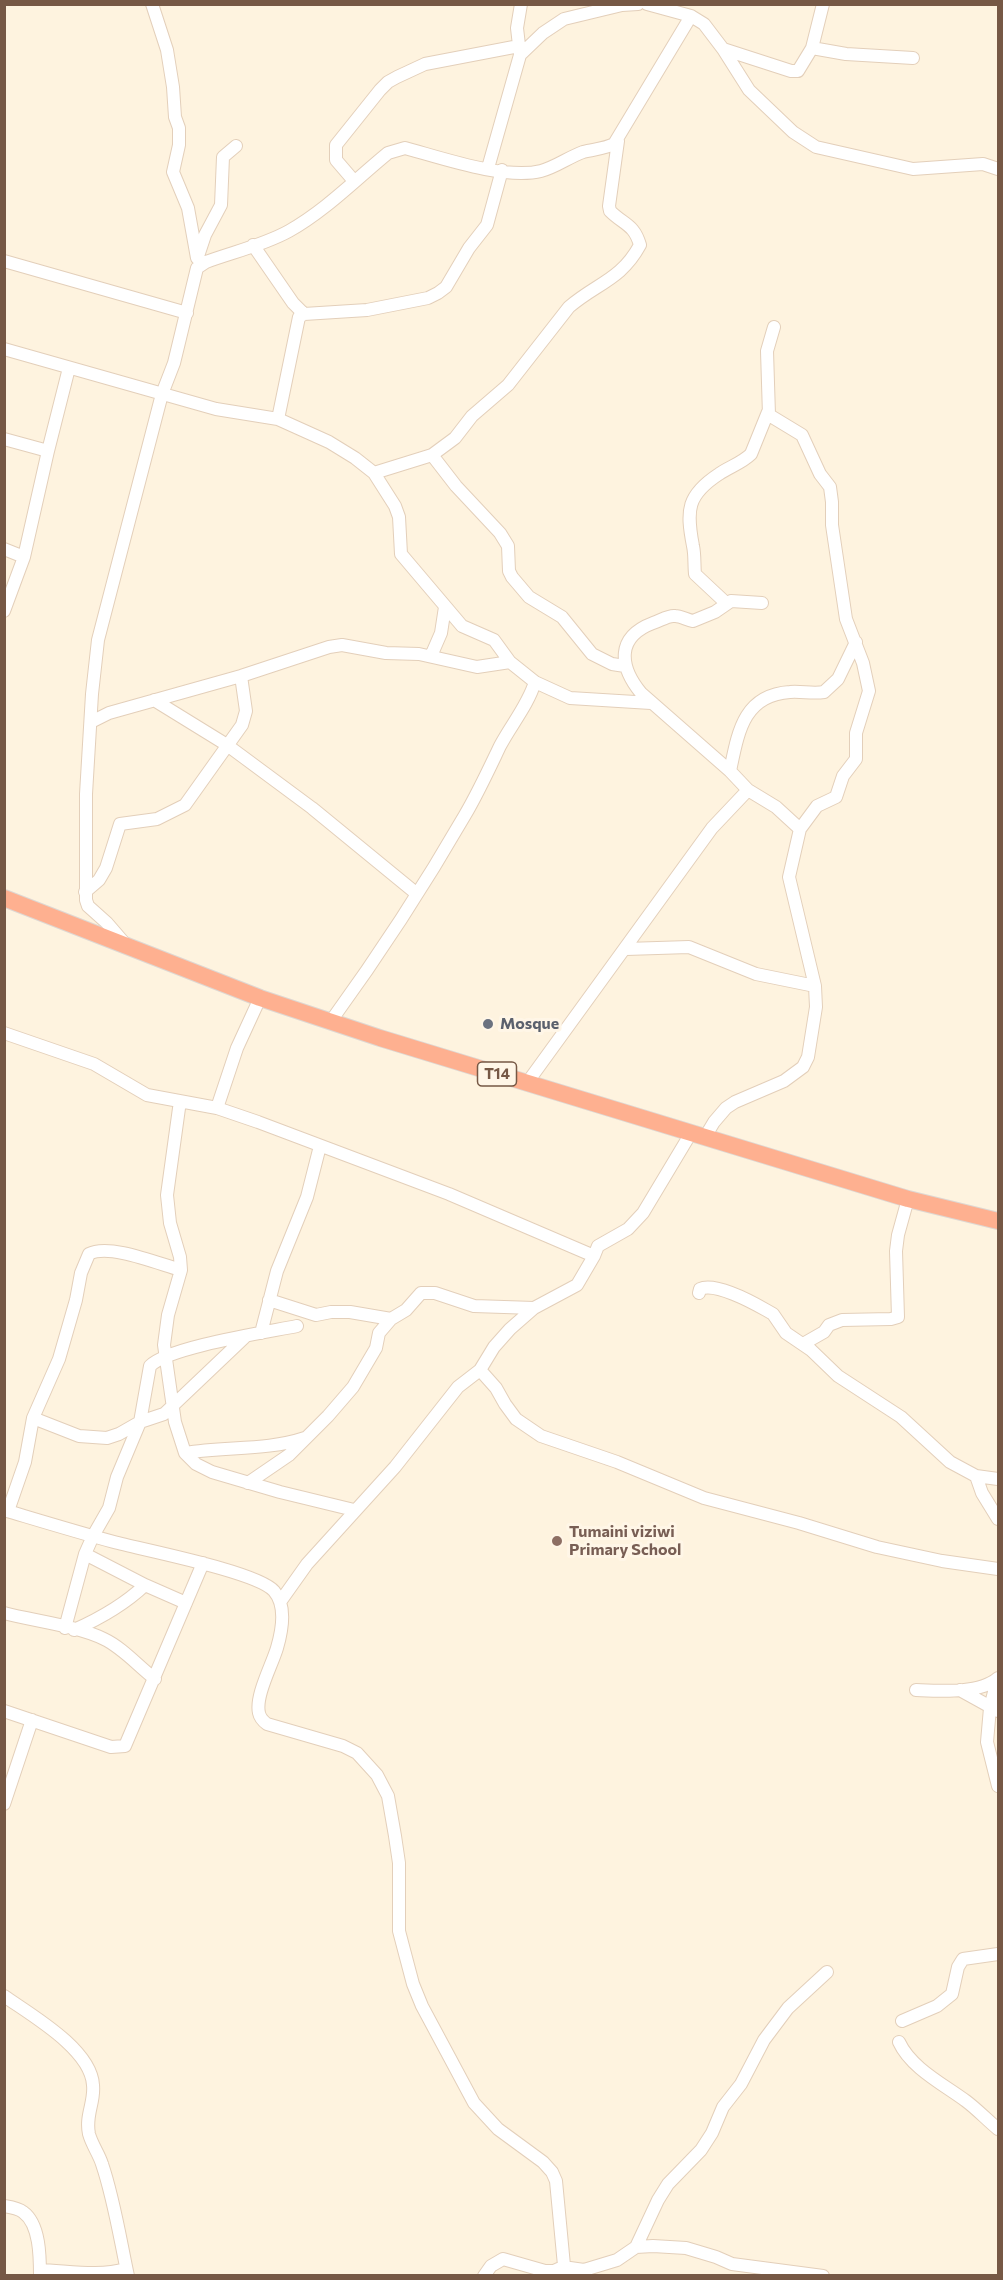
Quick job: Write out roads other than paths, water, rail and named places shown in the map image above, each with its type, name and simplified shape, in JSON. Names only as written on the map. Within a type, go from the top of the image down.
[{"type":"highway","name":"T14","points":[[4,898],[260,998],[330,1021],[908,1199],[998,1220]]},
{"type":"street","points":[[152,4],[166,50],[173,87],[178,128],[178,145],[173,172],[188,208],[198,263]]},
{"type":"street","points":[[488,168],[519,51],[517,28],[521,4]]},
{"type":"street","points":[[354,181],[336,160],[336,145],[388,82],[425,64],[519,51],[564,19],[622,5],[638,4]]},
{"type":"street","points":[[647,4],[691,16],[704,24],[749,90],[793,132],[816,147],[913,169],[983,164],[999,169]]},
{"type":"street","points":[[723,49],[796,72],[812,48],[823,4]]},
{"type":"street","points":[[374,473],[432,455],[455,438],[472,416],[508,385],[569,307],[579,298],[614,277],[632,259],[639,245],[637,234],[610,211],[609,206],[618,141],[691,16]]},
{"type":"street","points":[[812,48],[846,54],[913,58]]},
{"type":"street","points":[[198,263],[286,232],[323,209],[388,153],[405,148],[511,173],[541,171],[585,152],[607,148],[618,141]]},
{"type":"street","points":[[126,946],[107,923],[88,906],[85,892],[86,794],[98,640],[162,394],[174,363],[188,313],[194,277],[205,235],[221,204],[223,157],[236,146]]},
{"type":"street","points":[[303,314],[367,310],[428,298],[438,293],[446,287],[469,248],[487,225],[502,170]]},
{"type":"street","points":[[253,245],[303,314]]},
{"type":"street","points":[[4,261],[188,313]]},
{"type":"street","points":[[278,419],[297,324],[303,314]]},
{"type":"street","points":[[726,603],[695,574],[690,533],[691,504],[694,495],[718,474],[751,454],[768,412],[767,351],[774,327]]},
{"type":"street","points":[[4,349],[216,408],[278,419],[329,442],[374,473],[395,506],[399,517],[401,554],[439,596],[445,607],[462,626],[494,640],[510,662],[535,682],[570,698],[651,703]]},
{"type":"street","points":[[4,611],[24,557],[69,368]]},
{"type":"street","points":[[280,1602],[301,1572],[354,1510],[395,1467],[458,1387],[480,1370],[494,1347],[510,1329],[534,1308],[577,1284],[598,1245],[628,1229],[643,1213],[698,1135],[735,1102],[784,1081],[803,1067],[811,1045],[816,1007],[815,986],[789,877],[800,829],[817,806],[836,797],[843,776],[856,759],[856,733],[869,692],[863,663],[846,619],[832,525],[830,487],[820,474],[802,435],[795,429],[776,421],[768,412]]},
{"type":"street","points":[[4,439],[48,451]]},
{"type":"street","points":[[432,455],[456,486],[500,533],[508,546],[509,571],[529,597],[562,618],[592,654],[612,664],[625,666]]},
{"type":"street","points":[[4,549],[24,557]]},
{"type":"street","points":[[762,603],[738,600],[726,603],[715,612],[693,621],[675,616],[644,626],[627,643],[624,655],[625,666],[633,684],[651,703],[730,771],[748,790],[776,807],[800,829]]},
{"type":"street","points":[[431,656],[441,633],[445,607]]},
{"type":"street","points":[[730,771],[735,747],[751,707],[772,695],[789,692],[824,692],[838,679],[856,642]]},
{"type":"street","points":[[91,722],[109,713],[241,676],[329,646],[342,645],[386,653],[431,656],[477,667],[510,662]]},
{"type":"street","points":[[85,892],[99,880],[106,868],[120,824],[157,819],[185,805],[242,725],[246,711],[241,676]]},
{"type":"street","points":[[330,1021],[417,894],[466,814],[535,682]]},
{"type":"street","points":[[154,700],[227,744],[312,808],[417,894]]},
{"type":"street","points":[[527,1083],[712,828],[748,790]]},
{"type":"street","points":[[626,949],[689,947],[756,974],[815,986]]},
{"type":"street","points":[[217,1108],[237,1048],[260,998]]},
{"type":"street","points":[[4,1032],[94,1064],[147,1095],[217,1108],[258,1122],[438,1190],[594,1256]]},
{"type":"street","points":[[180,1101],[167,1195],[170,1223],[180,1257],[181,1270],[168,1315],[164,1356],[177,1431],[185,1453],[196,1464],[212,1472],[354,1510]]},
{"type":"street","points":[[261,1333],[282,1260],[307,1197],[320,1146]]},
{"type":"street","points":[[803,1344],[824,1332],[828,1325],[842,1320],[898,1317],[896,1251],[908,1199]]},
{"type":"street","points":[[181,1270],[134,1256],[101,1250],[89,1254],[81,1274],[58,1359],[33,1418],[25,1462],[6,1511],[93,1536],[203,1563],[262,1582],[274,1590],[280,1602],[282,1634],[262,1691],[258,1706],[259,1716],[267,1724],[343,1746],[357,1753],[377,1775],[388,1796],[395,1836],[399,1863],[399,1931],[413,1984],[425,2012],[474,2103],[498,2129],[543,2162],[552,2172],[556,2181],[564,2271]]},
{"type":"street","points":[[699,1293],[704,1287],[716,1287],[773,1314],[786,1333],[803,1344],[838,1376],[901,1417],[950,1462],[976,1476],[999,1479]]},
{"type":"street","points":[[248,1483],[266,1469],[282,1461],[328,1416],[353,1387],[376,1348],[379,1333],[391,1319],[406,1310],[421,1293],[435,1293],[474,1306],[534,1308]]},
{"type":"street","points":[[269,1300],[316,1315],[350,1312],[391,1319]]},
{"type":"street","points":[[70,1629],[85,1554],[109,1508],[117,1477],[146,1420],[150,1366],[164,1356],[297,1326]]},
{"type":"street","points":[[33,1418],[79,1436],[107,1438],[119,1434],[146,1420],[164,1414],[246,1336]]},
{"type":"street","points":[[480,1370],[496,1388],[504,1404],[516,1419],[541,1437],[617,1462],[704,1498],[799,1522],[877,1547],[942,1561],[999,1569]]},
{"type":"street","points":[[146,1420],[159,1420],[177,1431]]},
{"type":"street","points":[[185,1453],[253,1448],[306,1438]]},
{"type":"street","points":[[976,1476],[982,1493],[999,1519]]},
{"type":"street","points":[[85,1554],[186,1603]]},
{"type":"street","points":[[4,1711],[111,1747],[125,1746],[203,1563]]},
{"type":"street","points":[[70,1629],[112,1611],[129,1600],[145,1585]]},
{"type":"street","points":[[4,1613],[96,1636],[118,1647],[155,1679]]},
{"type":"street","points":[[916,1690],[960,1690],[989,1685],[998,1679]]},
{"type":"street","points":[[998,1679],[987,1742],[999,1786]]},
{"type":"street","points":[[960,1690],[994,1710]]},
{"type":"street","points":[[4,1804],[32,1720]]},
{"type":"street","points":[[902,2021],[937,2006],[952,1994],[958,1967],[963,1959],[999,1954]]},
{"type":"street","points":[[484,2276],[491,2266],[502,2259],[544,2271],[584,2270],[602,2266],[626,2255],[636,2247],[658,2200],[669,2184],[701,2150],[712,2133],[723,2108],[741,2084],[764,2040],[788,2008],[827,1972]]},
{"type":"street","points":[[4,1996],[61,2036],[76,2050],[91,2076],[93,2093],[87,2116],[88,2132],[105,2175],[127,2272],[40,2273],[38,2244],[30,2219],[22,2211],[4,2206]]},
{"type":"street","points":[[899,2042],[903,2050],[926,2072],[965,2100],[999,2129]]},
{"type":"street","points":[[636,2247],[686,2248],[710,2254],[732,2264],[823,2276]]},
{"type":"place","name":"Mosque","points":[[488,1024]]},
{"type":"place","name":"Tumaini viziwi Primary School","points":[[557,1541]]}]
